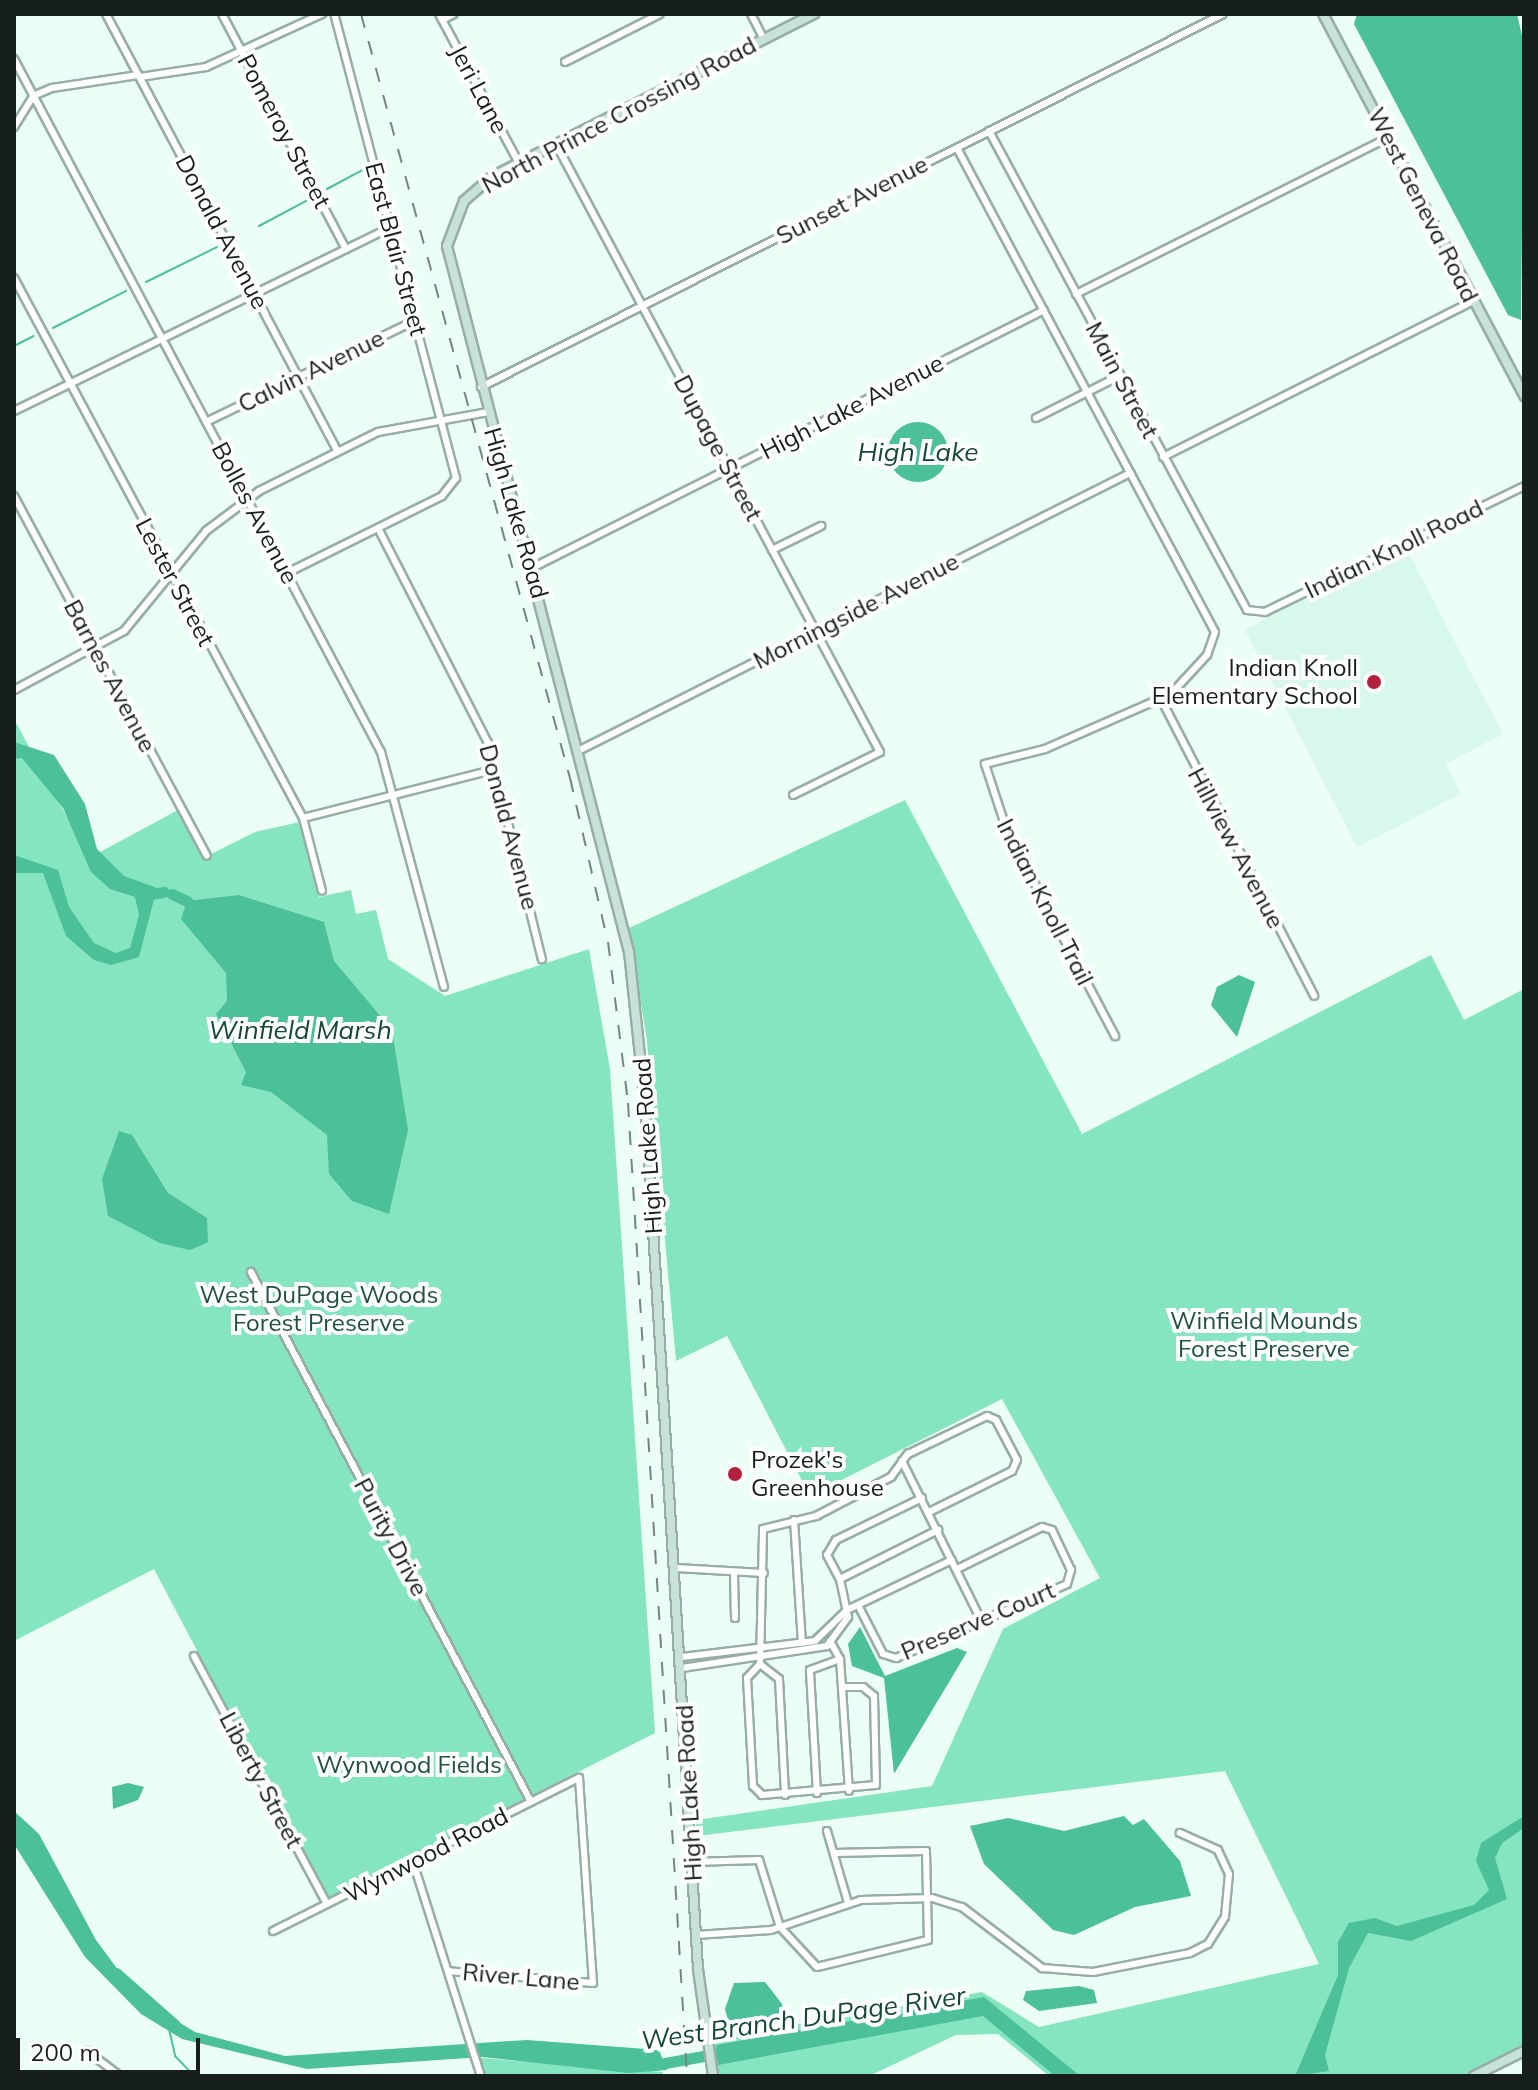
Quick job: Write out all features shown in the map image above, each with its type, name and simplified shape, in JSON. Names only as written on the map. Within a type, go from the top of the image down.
[{"type":"street","name":"Donald Avenue","points":[[106,14],[337,450]]},
{"type":"street","name":"Pomeroy Street","points":[[222,14],[346,249]]},
{"type":"street","points":[[14,127],[33,96],[92,77],[194,71],[322,14]]},
{"type":"street","name":"East Blair Street","points":[[334,14],[444,421],[455,484],[378,528]]},
{"type":"street","points":[[440,17],[454,14]]},
{"type":"street","points":[[565,62],[660,14]]},
{"type":"street","points":[[751,14],[764,39]]},
{"type":"street","name":"North Prince Crossing Road","points":[[448,238],[471,193],[519,163],[814,14]]},
{"type":"street","name":"Sunset Avenue","points":[[481,387],[1223,14]]},
{"type":"street","name":"West Geneva Road","points":[[1323,14],[1524,396]]},
{"type":"street","name":"Jeri Lane","points":[[440,17],[519,163]]},
{"type":"street","name":"Bolles Avenue","points":[[14,59],[287,573],[397,794],[444,987]]},
{"type":"street","name":"Main Street","points":[[989,131],[1239,602],[1265,612]]},
{"type":"street","points":[[1076,294],[1388,138]]},
{"type":"street","name":"Dupage Street","points":[[556,144],[880,752],[793,795]]},
{"type":"street","name":"Main Street","points":[[957,148],[1215,632],[1189,678],[1161,699]]},
{"type":"street","points":[[14,411],[391,227]]},
{"type":"street","name":"High Lake Road","points":[[448,238],[449,274],[582,749],[637,1011],[682,1657],[696,1935],[712,2071]]},
{"type":"street","name":"Lester Street","points":[[14,278],[303,818],[322,891]]},
{"type":"street","points":[[1163,457],[1473,301]]},
{"type":"street","name":"High Lake Avenue","points":[[532,568],[1044,310]]},
{"type":"street","name":"Calvin Avenue","points":[[206,422],[416,320]]},
{"type":"street","points":[[1036,418],[1119,376]]},
{"type":"street","points":[[14,690],[96,649],[138,619],[206,531],[247,499],[337,450],[389,429],[488,412]]},
{"type":"street","name":"Morningside Avenue","points":[[582,749],[1130,473]]},
{"type":"street","name":"Indian Knoll Road","points":[[1265,612],[1524,486]]},
{"type":"street","name":"Barnes Avenue","points":[[14,496],[207,856]]},
{"type":"street","points":[[772,550],[821,526]]},
{"type":"street","name":"Donald Avenue","points":[[378,528],[468,696],[496,769],[542,959]]},
{"type":"street","points":[[287,573],[378,528]]},
{"type":"street","name":"Indian Knoll Trail","points":[[1115,1036],[1007,831],[985,764],[1045,749],[1161,699]]},
{"type":"street","name":"Hillview Avenue","points":[[1161,699],[1314,996]]},
{"type":"street","points":[[303,818],[496,769]]},
{"type":"street","name":"Purity Drive","points":[[251,1272],[531,1802]]},
{"type":"street","points":[[785,1795],[779,1679],[760,1664],[759,1654],[764,1573],[763,1529],[794,1520],[891,1477],[902,1461],[987,1416],[996,1420],[1017,1460],[1012,1471],[929,1512]]},
{"type":"street","points":[[902,1461],[983,1624]]},
{"type":"street","points":[[831,1643],[847,1610],[840,1579],[827,1555],[836,1540],[922,1498]]},
{"type":"street","points":[[794,1520],[802,1643]]},
{"type":"street","name":"Preserve Court","points":[[859,1607],[883,1654],[896,1658],[969,1622],[983,1624],[1067,1584],[1071,1570],[1052,1530],[1042,1527],[957,1569]]},
{"type":"street","points":[[840,1579],[938,1530]]},
{"type":"street","points":[[682,1657],[759,1645],[802,1643],[826,1635],[847,1610],[859,1607],[952,1560]]},
{"type":"street","points":[[676,1568],[734,1574],[764,1573]]},
{"type":"street","points":[[734,1574],[735,1618]]},
{"type":"street","points":[[826,1635],[840,1659],[849,1791]]},
{"type":"street","points":[[682,1668],[831,1643]]},
{"type":"street","name":"Liberty Street","points":[[194,1656],[327,1904]]},
{"type":"street","points":[[817,1793],[810,1670],[840,1659]]},
{"type":"street","points":[[760,1664],[747,1678],[753,1786],[762,1795],[849,1791],[878,1781],[875,1700],[863,1687],[842,1687]]},
{"type":"street","name":"Wynwood Road","points":[[273,1931],[579,1778],[593,1983]]},
{"type":"street","points":[[827,1831],[848,1903]]},
{"type":"street","points":[[696,1935],[780,1927],[848,1903],[932,1898],[962,1907],[1042,1968],[1089,1973],[1190,1953],[1208,1944],[1225,1917],[1229,1874],[1218,1850],[1180,1833]]},
{"type":"street","points":[[692,1862],[759,1860],[780,1927],[817,1967],[924,1943],[932,1898],[929,1858],[920,1848],[834,1853]]},
{"type":"street","points":[[413,1862],[481,2076]]},
{"type":"street","name":"River Lane","points":[[448,1971],[593,1983]]},
{"type":"street","points":[[87,2051],[120,2076]]},
{"type":"street","points":[[1474,2076],[1524,2051]]},
{"type":"shaded area","name":"Indian Knoll Elementary School","points":[[1405,546],[1503,734],[1446,764],[1461,794],[1357,847],[1245,630]]},
{"type":"green space","name":"West DuPage Woods Forest Preserve","points":[[14,719],[89,858],[178,810],[205,857],[255,832],[300,822],[319,897],[351,890],[356,914],[376,910],[388,959],[445,996],[589,949],[610,1069],[655,1733],[328,1899],[154,1569],[14,1641]]},
{"type":"green space","name":"Winfield Mounds Forest Preserve","points":[[905,800],[1082,1134],[1431,955],[1464,1020],[1524,989],[1524,2046],[1465,2076],[1049,2076],[998,2034],[956,2035],[869,2076],[719,2076],[712,2039],[982,1992],[1039,2027],[1319,1964],[1225,1771],[697,1836],[696,1820],[932,1786],[1003,1629],[1100,1578],[1002,1399],[810,1496],[727,1336],[676,1361],[647,1041],[629,928]]},
{"type":"green space","points":[[480,2058],[663,2072],[662,2076],[485,2076]]},
{"type":"water","points":[[1357,14],[1517,14],[1524,44],[1521,320],[1508,315],[1354,24]]},
{"type":"water","name":"High Lake","points":[[918,422],[930,424],[939,431],[946,440],[946,464],[939,473],[930,480],[918,482],[906,480],[897,473],[890,464],[888,452],[890,440],[897,431],[906,424]]},
{"type":"water","points":[[14,742],[54,755],[85,804],[97,849],[124,876],[157,888],[139,957],[111,965],[94,960],[66,936],[43,873],[14,873],[14,855],[58,870],[69,907],[94,943],[116,953],[130,948],[139,915],[135,897],[110,889],[91,872],[63,808],[22,758],[14,759]]},
{"type":"water","name":"Winfield Marsh","points":[[239,895],[324,922],[334,961],[392,1030],[408,1130],[389,1214],[352,1201],[329,1174],[327,1135],[271,1092],[241,1085],[246,1072],[216,1014],[227,1001],[226,973],[181,919],[187,901]]},
{"type":"water","points":[[1239,975],[1255,982],[1237,1037],[1211,1005],[1217,987]]},
{"type":"water","points":[[119,1131],[132,1135],[168,1193],[207,1218],[208,1242],[190,1250],[160,1243],[108,1216],[102,1179]]},
{"type":"water","points":[[860,1627],[885,1676],[957,1648],[967,1652],[894,1774],[884,1678],[852,1666],[848,1644]]},
{"type":"water","points":[[128,1783],[144,1787],[138,1800],[113,1809],[112,1787]]},
{"type":"water","points":[[14,1811],[39,1834],[96,1940],[138,1997],[195,2032],[285,2056],[527,2040],[659,2050],[667,2070],[629,2073],[482,2057],[307,2069],[182,2039],[141,2014],[85,1957],[14,1844]]},
{"type":"water","points":[[1124,1816],[1133,1825],[1144,1819],[1180,1861],[1191,1896],[1135,1907],[1074,1935],[1053,1930],[984,1864],[970,1826],[1008,1818],[1064,1831]]},
{"type":"water","points":[[1524,1816],[1524,1828],[1502,1843],[1495,1858],[1507,1899],[1411,1941],[1368,1933],[1349,1968],[1325,2055],[1329,2071],[1295,2076],[1338,1975],[1338,1942],[1349,1923],[1375,1918],[1397,1926],[1474,1905],[1489,1890],[1476,1861],[1481,1843]]},
{"type":"water","points":[[765,1982],[782,2004],[784,2023],[730,2027],[725,2009],[734,1983]]},
{"type":"water","points":[[1079,1986],[1094,1990],[1097,2003],[1039,2011],[1023,2000],[1026,1991]]},
{"type":"water","points":[[984,1997],[1080,2076],[1055,2076],[983,2016],[718,2065],[716,2045]]},
{"type":"waterway","points":[[327,189],[362,170]]},
{"type":"waterway","points":[[259,226],[308,200]]},
{"type":"waterway","points":[[146,282],[217,247]]},
{"type":"waterway","points":[[53,328],[126,291]]},
{"type":"waterway","points":[[14,346],[34,336]]},
{"type":"waterway","points":[[144,895],[164,892]]},
{"type":"waterway","points":[[172,894],[187,901]]},
{"type":"waterway","name":"West Branch DuPage River","points":[[116,1973],[175,2025]]},
{"type":"waterway","points":[[169,2029],[175,2056],[194,2076]]},
{"type":"waterway","name":"West Branch DuPage River","points":[[654,2065],[720,2053]]},
{"type":"railway","points":[[361,14],[570,778],[608,942],[628,1103],[687,2076]]},
{"type":"place","name":"Indian Knoll Elementary School","points":[[1374,682]]},
{"type":"place","name":"Prozek's Greenhouse","points":[[735,1474]]},
{"type":"park label","name":"Wynwood Fields","points":[[409,1765]]}]
